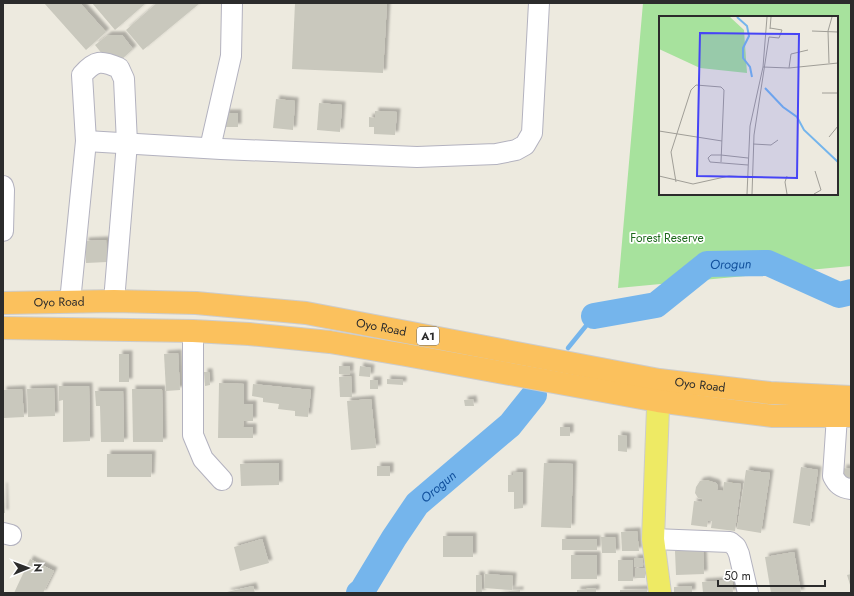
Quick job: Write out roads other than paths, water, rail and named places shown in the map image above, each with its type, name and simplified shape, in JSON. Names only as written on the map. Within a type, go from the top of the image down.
[{"type":"highway","name":"Oyo Road","points":[[3,303],[114,301],[196,303],[306,313],[773,416],[844,416]]},
{"type":"highway","points":[[249,334],[253,309]]},
{"type":"highway","name":"Oyo Road","points":[[3,328],[193,331],[249,334],[330,342],[659,391],[770,393],[851,397]]},
{"type":"main road","points":[[659,391],[653,539],[660,593]]},
{"type":"street","points":[[210,148],[232,56],[232,3]]},
{"type":"street","points":[[86,140],[210,148],[417,157],[496,154],[516,150],[525,145],[532,133],[539,3]]},
{"type":"street","points":[[70,302],[86,140],[82,75],[90,66],[106,62],[119,68],[124,79],[127,143],[114,301]]},
{"type":"street","points":[[3,186],[3,231]]},
{"type":"street","points":[[193,331],[193,435],[203,459],[222,480]]},
{"type":"street","points":[[844,416],[833,476],[837,484],[851,489]]},
{"type":"street","points":[[653,539],[730,542],[736,547],[739,554],[748,593]]},
{"type":"waterway","name":"Orogun","points":[[594,316],[656,305],[707,264],[768,263],[839,295],[851,292]]},
{"type":"waterway","points":[[568,348],[594,316]]},
{"type":"waterway","name":"Orogun","points":[[359,593],[362,591],[394,538],[417,504],[510,425],[534,395]]},
{"type":"park label","name":"Forest Reserve","points":[[667,238]]}]
